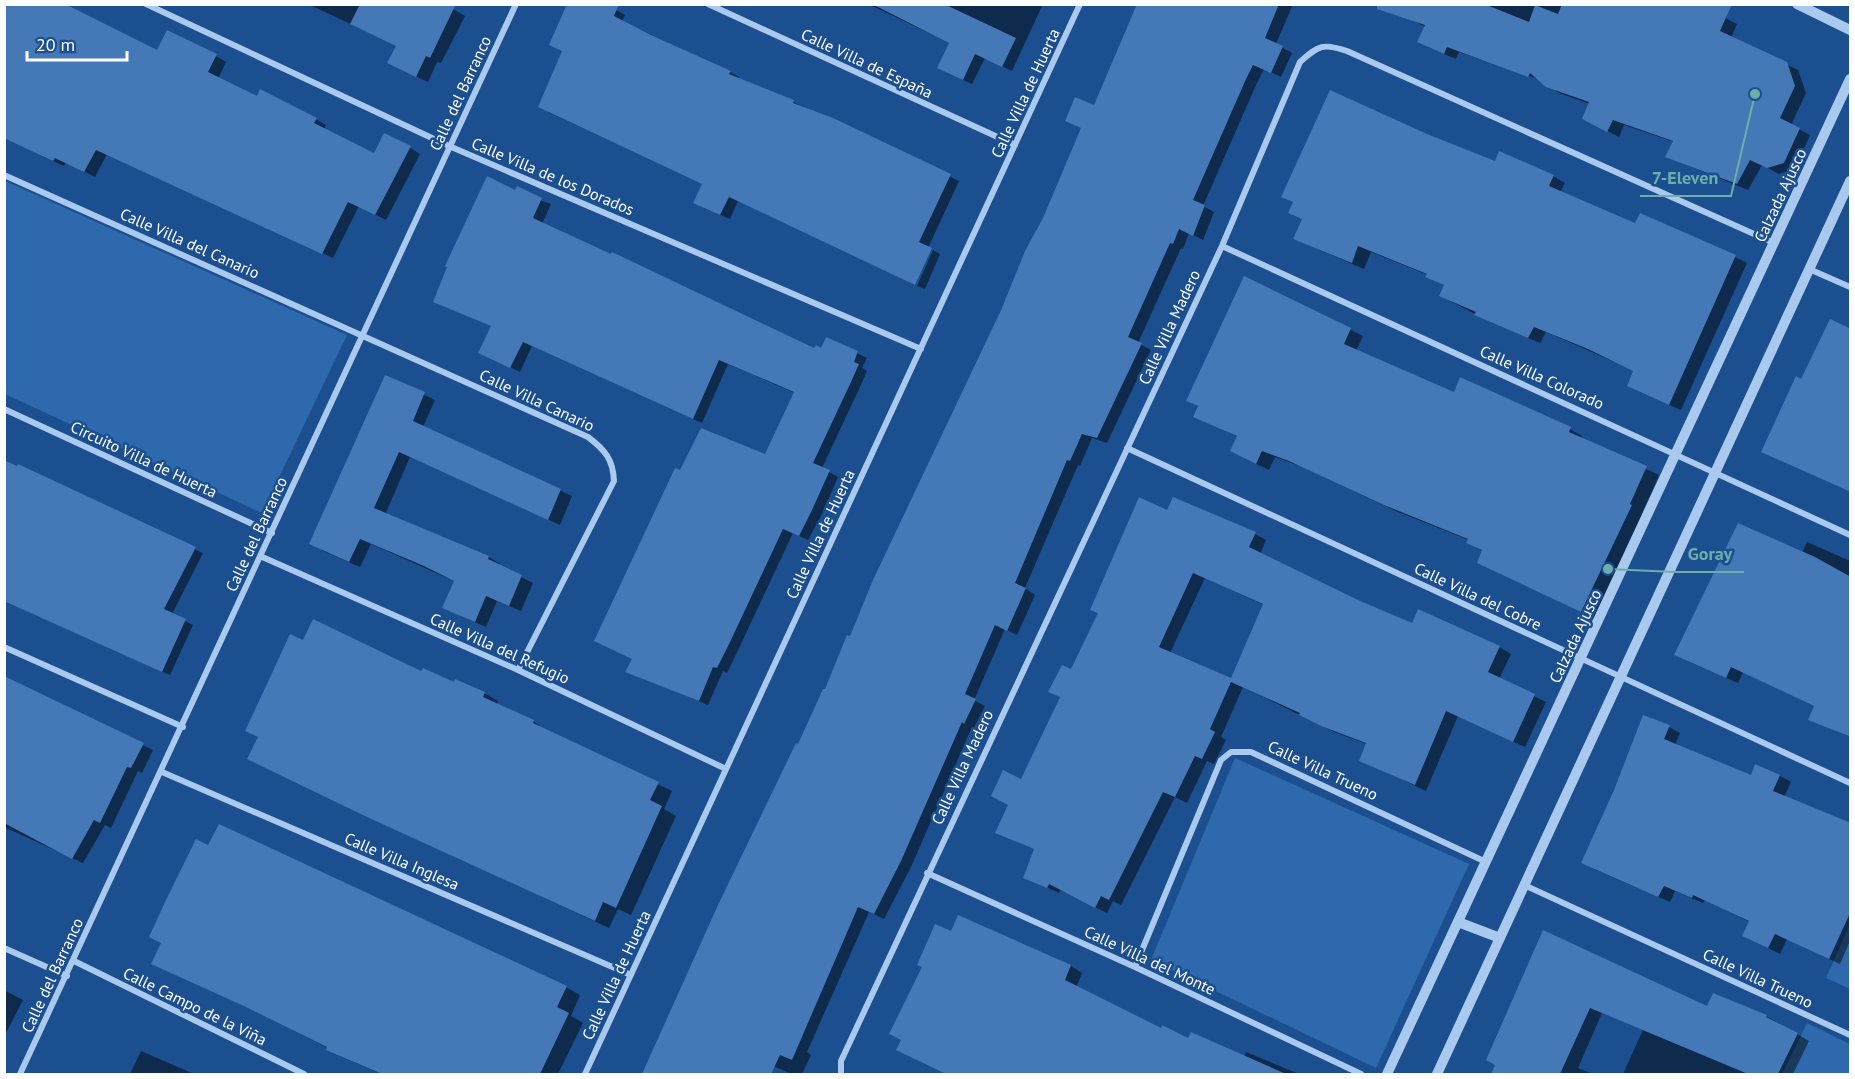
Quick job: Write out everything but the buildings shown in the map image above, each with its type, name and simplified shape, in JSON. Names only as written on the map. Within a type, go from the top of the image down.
[{"type":"street","name":"Calle Villa de los Dorados","points":[[146,4],[449,146],[921,349]]},
{"type":"street","name":"Calle del Barranco","points":[[20,1074],[183,727],[516,4]]},
{"type":"street","name":"Calle Villa de España","points":[[708,4],[1015,145]]},
{"type":"street","name":"Calle Villa de Huerta","points":[[585,1074],[1080,4]]},
{"type":"street","points":[[1797,4],[1851,30]]},
{"type":"street","name":"Calle Villa Madero","points":[[841,1074],[841,1061],[1222,246],[1300,62],[1317,47],[1331,46],[1774,243]]},
{"type":"street","name":"Calzada Ajusco","points":[[1387,1074],[1851,79]]},
{"type":"street","name":"Calle Villa del Canario","points":[[4,175],[364,336]]},
{"type":"street","points":[[1437,1074],[1808,268],[1851,181]]},
{"type":"street","name":"Calle Villa Colorado","points":[[1222,246],[1851,535]]},
{"type":"street","points":[[1808,268],[1851,287]]},
{"type":"street","name":"Calle Villa Canario","points":[[364,336],[588,437],[605,450],[613,464],[614,481],[518,670]]},
{"type":"street","name":"Circuito Villa de Huerta","points":[[4,409],[272,533]]},
{"type":"street","name":"Calle Villa del Cobre","points":[[1127,448],[1619,678],[1851,783]]},
{"type":"street","name":"Calle Villa del Refugio","points":[[260,556],[518,670],[726,769]]},
{"type":"street","points":[[4,647],[183,727]]},
{"type":"street","name":"Calle Villa Trueno","points":[[1135,967],[1221,759],[1231,752],[1251,752],[1486,862]]},
{"type":"street","name":"Calle Villa Inglesa","points":[[162,772],[631,975]]},
{"type":"street","name":"Calle Villa del Monte","points":[[927,873],[1135,967],[1361,1074]]},
{"type":"street","name":"Calle Villa Trueno","points":[[1524,885],[1851,1035]]},
{"type":"street","points":[[1458,922],[1500,938]]},
{"type":"street","points":[[4,948],[67,976]]},
{"type":"street","name":"Calle Campo de la Viña","points":[[74,961],[304,1074]]},
{"type":"shaded area","points":[[5,181],[347,335],[262,513],[5,394]]},
{"type":"shaded area","points":[[1235,758],[1469,864],[1376,1068],[1151,960]]},
{"type":"shaded area","points":[[1850,924],[1850,989],[1826,978]]},
{"type":"shaded area","points":[[1807,1023],[1850,1044],[1850,1074],[1782,1074]]},
{"type":"place","name":"7-Eleven","points":[[1755,94]]},
{"type":"place","name":"Goray","points":[[1608,569]]}]
